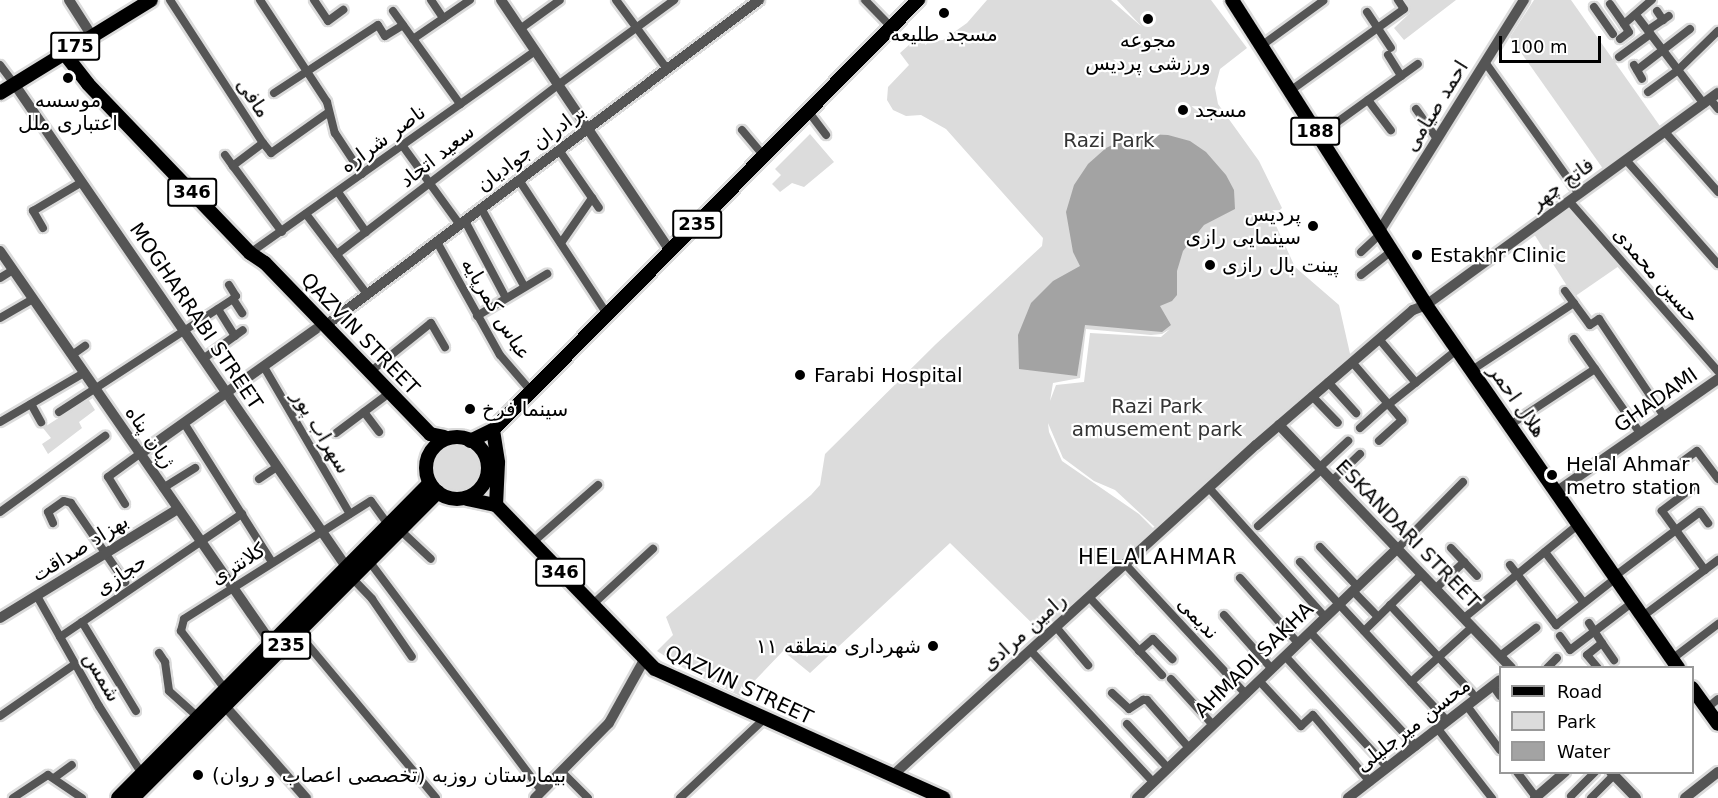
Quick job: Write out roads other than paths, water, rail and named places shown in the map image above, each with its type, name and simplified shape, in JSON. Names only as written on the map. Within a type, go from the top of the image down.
[{"type":"main road","name":"175","points":[[0,93],[151,0]]},
{"type":"main road","name":"188","points":[[1232,0],[1378,235],[1426,305]]},
{"type":"main road","name":"235","points":[[470,441],[493,430],[915,1]]},
{"type":"main road","name":"QAZVIN STREET","points":[[64,53],[88,84],[250,253],[265,263],[320,327],[432,446]]},
{"type":"main road","name":"هلال احمر","points":[[1426,305],[1675,663]]},
{"type":"main road","name":"QAZVIN STREET","points":[[320,327],[370,372],[430,434],[444,437]]},
{"type":"main road","points":[[467,499],[485,486],[489,470],[484,455],[470,441],[462,437],[444,437],[432,446],[425,461],[434,487],[447,498],[467,499],[496,505],[498,463],[493,430]]},
{"type":"main road","name":"235","points":[[133,798],[297,633],[350,573],[434,487]]},
{"type":"main road","name":"QAZVIN STREET","points":[[496,505],[644,660],[677,680],[943,798]]},
{"type":"main road","name":"235","points":[[118,798],[271,643],[350,573],[369,561],[394,528]]},
{"type":"main road","points":[[1694,691],[1718,724]]},
{"type":"street","points":[[69,0],[92,36]]},
{"type":"street","name":"مافی","points":[[170,0],[263,143],[233,166]]},
{"type":"street","points":[[260,0],[327,102],[336,133],[362,174]]},
{"type":"street","points":[[314,0],[328,21],[343,10]]},
{"type":"street","points":[[431,0],[443,18]]},
{"type":"street","points":[[413,39],[470,0]]},
{"type":"street","points":[[501,0],[670,251]]},
{"type":"street","points":[[520,29],[560,0]]},
{"type":"street","points":[[616,0],[667,69]]},
{"type":"street","name":"سعید اتحاد","points":[[337,254],[558,85],[674,0]]},
{"type":"street","points":[[865,0],[891,27]]},
{"type":"street","points":[[1290,91],[1404,9],[1398,0]]},
{"type":"street","name":"احمد صیامی","points":[[1378,235],[1524,0]]},
{"type":"street","points":[[1624,24],[1652,0]]},
{"type":"street","name":"برادران جوادیان","points":[[140,454],[367,294],[756,1]]},
{"type":"street","points":[[1261,46],[1323,1]]},
{"type":"street","points":[[1594,7],[1616,37],[1629,32],[1610,4]]},
{"type":"street","points":[[393,11],[460,104]]},
{"type":"street","points":[[1619,57],[1666,18],[1657,11]]},
{"type":"street","points":[[1367,12],[1401,76]]},
{"type":"street","points":[[1604,22],[1617,14]]},
{"type":"street","points":[[1636,15],[1678,70],[1711,98],[1718,109]]},
{"type":"street","points":[[274,93],[378,26],[385,36],[403,25]]},
{"type":"street","points":[[1642,79],[1635,68],[1664,51],[1690,29]]},
{"type":"street","points":[[1648,92],[1678,70],[1718,31]]},
{"type":"street","name":"ناصر شراره","points":[[250,253],[535,51]]},
{"type":"street","points":[[1485,62],[1579,194]]},
{"type":"street","points":[[1318,136],[1418,63]]},
{"type":"street","points":[[0,65],[15,85]]},
{"type":"street","name":"MOGHARRABI STREET","points":[[15,85],[350,573]]},
{"type":"street","name":"فاتح چهر","points":[[1426,305],[1711,98]]},
{"type":"street","points":[[1368,100],[1391,130]]},
{"type":"street","points":[[1416,109],[1437,139]]},
{"type":"street","points":[[808,111],[826,135]]},
{"type":"street","points":[[263,143],[271,153],[329,112]]},
{"type":"street","points":[[742,130],[764,156]]},
{"type":"street","points":[[1665,132],[1718,192]]},
{"type":"street","points":[[402,145],[462,223],[506,298]]},
{"type":"street","points":[[559,150],[598,208]]},
{"type":"street","points":[[225,155],[282,232]]},
{"type":"street","points":[[1626,160],[1718,264]]},
{"type":"street","points":[[519,180],[608,314]]},
{"type":"street","points":[[44,228],[33,211],[82,182]]},
{"type":"street","points":[[338,192],[366,232]]},
{"type":"street","points":[[561,243],[592,198]]},
{"type":"street","name":"حسین محمدی","points":[[1569,201],[1718,371]]},
{"type":"street","points":[[481,208],[524,286]]},
{"type":"street","points":[[306,214],[367,294]]},
{"type":"street","points":[[1361,252],[1378,235]]},
{"type":"street","name":"عباس کمرپایه","points":[[437,242],[505,362],[531,391]]},
{"type":"street","name":"ژیان پناه","points":[[0,251],[271,643]]},
{"type":"street","points":[[1361,274],[1387,255]]},
{"type":"street","points":[[0,278],[13,270]]},
{"type":"street","points":[[477,316],[547,274]]},
{"type":"street","points":[[59,412],[233,299],[236,296],[229,285]]},
{"type":"street","points":[[1565,291],[1590,325],[1599,319],[1664,416]]},
{"type":"street","points":[[0,318],[33,299]]},
{"type":"street","points":[[233,299],[242,313]]},
{"type":"street","points":[[1472,370],[1574,303]]},
{"type":"street","name":"رامین مرادی","points":[[892,776],[1279,425],[1413,310],[1426,305]]},
{"type":"street","points":[[203,359],[239,333],[218,309]]},
{"type":"street","points":[[370,372],[431,323],[445,347]]},
{"type":"street","points":[[1379,339],[1416,383]]},
{"type":"street","points":[[1574,339],[1640,433]]},
{"type":"street","points":[[72,355],[85,346]]},
{"type":"street","points":[[1360,428],[1453,353]]},
{"type":"street","points":[[1352,362],[1402,420],[1379,441]]},
{"type":"street","name":"سهراب پور","points":[[264,367],[350,514]]},
{"type":"street","points":[[1510,425],[1595,369]]},
{"type":"street","points":[[0,422],[84,373]]},
{"type":"street","name":"GHADAMI","points":[[1556,492],[1718,379]]},
{"type":"street","points":[[1328,382],[1356,413]]},
{"type":"street","points":[[1312,396],[1338,423]]},
{"type":"street","points":[[336,433],[384,397]]},
{"type":"street","points":[[31,404],[40,422]]},
{"type":"street","points":[[364,412],[379,432]]},
{"type":"street","points":[[184,423],[272,562]]},
{"type":"street","name":"ESKANDARI STREET","points":[[1279,425],[1509,666]]},
{"type":"street","points":[[0,512],[105,436]]},
{"type":"street","points":[[1258,526],[1348,441]]},
{"type":"street","points":[[1683,460],[1697,451],[1718,479]]},
{"type":"street","points":[[125,504],[108,477],[140,454]]},
{"type":"street","points":[[1332,481],[1360,454]]},
{"type":"street","points":[[259,479],[277,467]]},
{"type":"street","points":[[163,488],[195,468]]},
{"type":"street","points":[[1397,549],[1463,482]]},
{"type":"street","points":[[532,543],[598,484]]},
{"type":"street","points":[[1209,488],[1325,617]]},
{"type":"street","points":[[1692,488],[1662,511],[1705,570]]},
{"type":"street","points":[[53,523],[48,512],[67,501],[125,582]]},
{"type":"street","name":"کلانتری","points":[[225,689],[181,631],[184,619],[371,501],[394,528]]},
{"type":"street","name":"بهزاد صداقت","points":[[0,618],[178,509]]},
{"type":"street","points":[[1510,565],[1556,625],[1700,512],[1708,523]]},
{"type":"street","name":"حجازی","points":[[60,637],[242,514]]},
{"type":"street","points":[[1411,682],[1517,574],[1579,524]]},
{"type":"street","points":[[394,528],[432,559]]},
{"type":"street","points":[[1320,547],[1378,617]]},
{"type":"street","points":[[1451,548],[1477,576]]},
{"type":"street","points":[[592,605],[653,549]]},
{"type":"street","name":"AHMADI SAKHA","points":[[1137,798],[1397,549]]},
{"type":"street","points":[[1545,552],[1584,603]]},
{"type":"street","points":[[1643,616],[1718,560]]},
{"type":"street","points":[[369,561],[538,795],[609,723],[644,660]]},
{"type":"street","points":[[1300,562],[1448,721]]},
{"type":"street","points":[[1435,589],[1464,562]]},
{"type":"street","name":"ندیمی","points":[[1125,564],[1246,694]]},
{"type":"street","points":[[350,573],[372,599],[412,657]]},
{"type":"street","points":[[1364,631],[1422,574]]},
{"type":"street","points":[[1240,578],[1298,643]]},
{"type":"street","name":"شمس","points":[[37,596],[75,664],[142,774]]},
{"type":"street","points":[[1089,597],[1213,725]]},
{"type":"street","points":[[1560,636],[1570,650],[1633,602]]},
{"type":"street","points":[[1390,605],[1472,693]]},
{"type":"street","points":[[1224,615],[1272,669]]},
{"type":"street","points":[[82,622],[136,711]]},
{"type":"street","points":[[1589,622],[1614,660]]},
{"type":"street","points":[[1675,663],[1718,624]]},
{"type":"street","points":[[1056,627],[1088,665]]},
{"type":"street","points":[[1500,656],[1536,628]]},
{"type":"street","points":[[1310,632],[1416,746]]},
{"type":"street","points":[[297,633],[436,798]]},
{"type":"street","points":[[1139,651],[1153,639],[1172,660]]},
{"type":"street","points":[[1596,666],[1587,655],[1602,643]]},
{"type":"street","points":[[1030,650],[1153,782]]},
{"type":"street","points":[[159,653],[165,662],[169,691],[198,717]]},
{"type":"street","points":[[1285,656],[1388,768]]},
{"type":"street","points":[[1549,666],[1557,658]]},
{"type":"street","points":[[0,716],[75,664]]},
{"type":"street","name":"محسن میرجلیلی","points":[[1348,798],[1497,683]]},
{"type":"street","points":[[1263,685],[1301,726],[1312,715],[1370,782]]},
{"type":"street","points":[[1112,693],[1129,709],[1148,699],[1189,748]]},
{"type":"street","points":[[1707,708],[1718,699]]},
{"type":"street","points":[[224,705],[306,798]]},
{"type":"street","points":[[1467,706],[1499,749]]},
{"type":"street","points":[[680,798],[764,719]]},
{"type":"street","points":[[1128,724],[1168,768]]},
{"type":"street","points":[[1438,729],[1492,798]]},
{"type":"street","points":[[13,798],[72,765]]},
{"type":"street","points":[[561,771],[588,798]]},
{"type":"street","points":[[1685,798],[1718,772]]},
{"type":"street","points":[[1519,774],[1536,797],[1562,774]]},
{"type":"street","points":[[1571,796],[1593,774]]},
{"type":"street","points":[[1591,798],[1613,774],[1636,798]]},
{"type":"street","points":[[51,776],[82,798]]},
{"type":"water","points":[[1145,134],[1168,135],[1190,141],[1206,152],[1226,175],[1234,190],[1235,209],[1204,225],[1183,251],[1177,271],[1177,295],[1172,301],[1160,306],[1171,325],[1162,332],[1085,325],[1077,376],[1019,369],[1018,335],[1031,303],[1053,281],[1080,266],[1073,252],[1066,212],[1074,185],[1088,164],[1106,148],[1127,138]]},
{"type":"place","name":"مسجد طلیعه","points":[[944,13]]},
{"type":"place","name":"مجوعه ورزشی پردیس","points":[[1148,19]]},
{"type":"place","name":"موسسه اعتباری ملل","points":[[68,78]]},
{"type":"place","name":"مسجد","points":[[1183,110]]},
{"type":"place","name":"پردیس سینمایی رازی","points":[[1313,226]]},
{"type":"place","name":"Estakhr Clinic","points":[[1417,255]]},
{"type":"place","name":"پینت بال رازی","points":[[1210,265]]},
{"type":"place","name":"Farabi Hospital","points":[[800,375]]},
{"type":"place","name":"سینما فرخ","points":[[470,409]]},
{"type":"place","name":"Helal Ahmar metro station","points":[[1552,475]]},
{"type":"place","name":"شهرداری منطقه ۱۱","points":[[933,646]]},
{"type":"place","name":"بیمارستان روزبه (تخصصی اعصاب و روان)","points":[[198,775]]},
{"type":"district","name":"HELALAHMAR","points":[[1158,557]]},
{"type":"park label","name":"Razi Park","points":[[1109,140]]},
{"type":"park label","name":"Razi Park amusement park","points":[[1157,418]]}]
